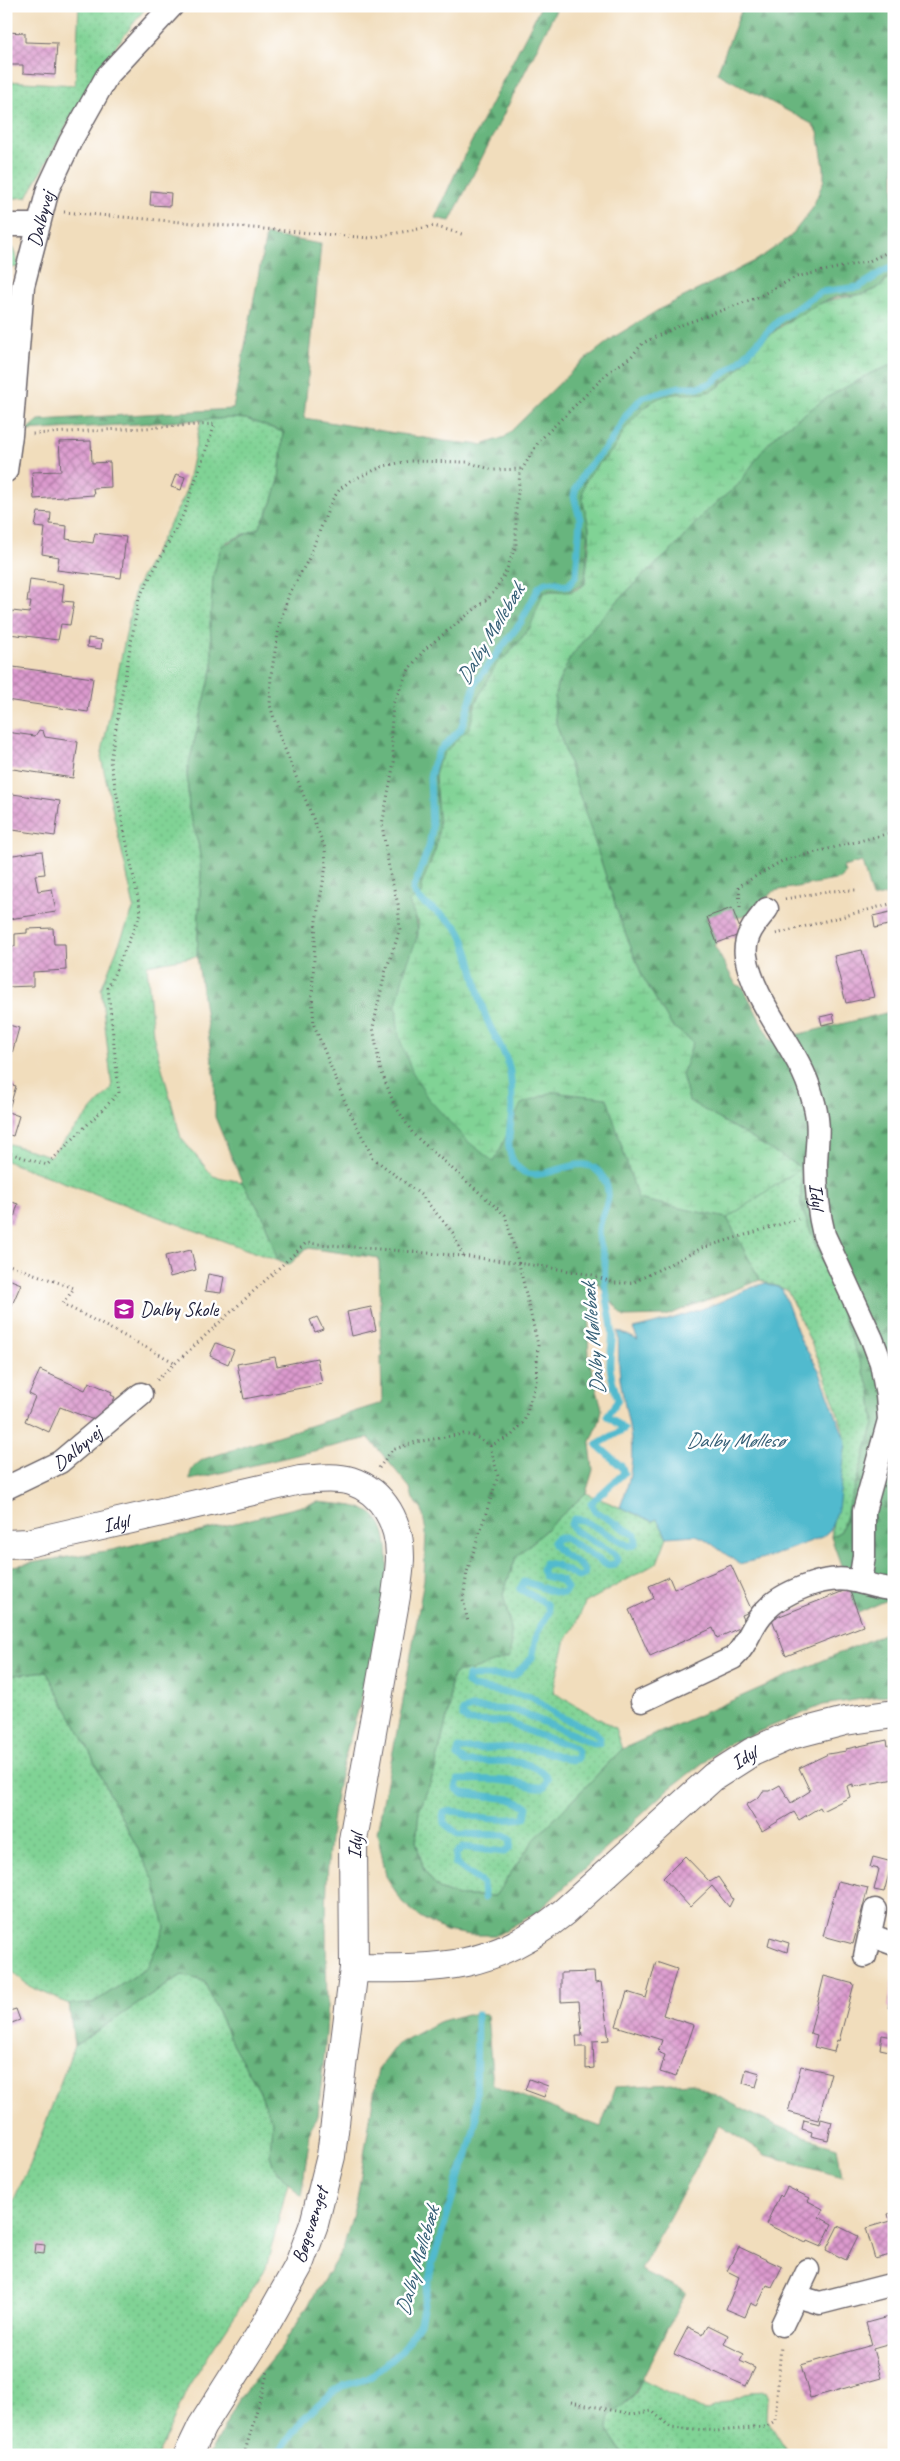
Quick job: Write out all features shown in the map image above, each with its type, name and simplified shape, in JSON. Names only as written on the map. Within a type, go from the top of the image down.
[{"type":"street","name":"Dalbyvej","points":[[6,470],[11,436],[23,286],[39,217],[48,189],[70,142],[107,76],[172,6]]},
{"type":"street","points":[[6,225],[39,217]]},
{"type":"street","name":"Idyl","points":[[767,909],[751,926],[745,954],[751,975],[800,1066],[812,1094],[818,1119],[819,1137],[816,1162],[819,1214],[824,1235],[881,1363],[887,1396],[889,1420],[864,1511],[864,1556],[860,1582]]},
{"type":"street","name":"Dalbyvej","points":[[6,1488],[60,1462],[141,1394]]},
{"type":"street","name":"Idyl","points":[[6,1544],[28,1543],[300,1480],[324,1478],[349,1480],[365,1487],[390,1512],[397,1531],[400,1557],[396,1596],[353,1840],[354,1968],[411,1969],[455,1965],[492,1956],[513,1947],[538,1933],[564,1912],[713,1777],[752,1752],[791,1736],[836,1723],[894,1714]]},
{"type":"street","points":[[642,1701],[733,1658],[742,1650],[764,1611],[790,1594],[820,1581],[846,1580],[885,1589],[894,1589]]},
{"type":"street","points":[[875,1910],[867,1945],[894,1944]]},
{"type":"street","name":"Bøgevænget","points":[[188,2455],[202,2426],[261,2333],[298,2267],[314,2224],[331,2156],[354,1968]]},
{"type":"street","points":[[782,2325],[808,2270]]},
{"type":"street","points":[[796,2296],[820,2303],[894,2284]]},
{"type":"path","points":[[39,217],[370,238],[434,226],[466,235]]},
{"type":"path","points":[[490,1446],[511,1436],[524,1422],[536,1382],[538,1345],[519,1264],[505,1215],[414,1135],[394,1104],[380,1068],[373,1027],[384,973],[400,930],[398,904],[390,874],[382,825],[394,762],[391,732],[393,704],[409,669],[425,648],[490,596],[505,574],[516,545],[516,510],[520,474],[538,441],[610,371],[631,357],[643,343],[676,327],[756,298],[796,277],[869,261],[894,248]]},
{"type":"path","points":[[6,1152],[47,1165],[119,1093],[108,988],[141,913],[110,761],[139,598],[184,513],[215,424],[11,436]]},
{"type":"path","points":[[463,1256],[453,1233],[421,1195],[373,1158],[345,1102],[314,1025],[312,996],[316,921],[326,866],[325,848],[278,732],[270,704],[271,675],[280,622],[289,594],[308,560],[332,500],[340,489],[350,481],[384,466],[409,461],[467,462],[493,470],[523,469],[520,474]]},
{"type":"path","points":[[894,832],[782,861],[739,886],[738,901],[748,941],[894,902]]},
{"type":"path","points":[[767,909],[781,900],[828,891],[857,890]]},
{"type":"path","points":[[141,1394],[306,1243],[463,1256],[592,1275],[614,1283],[632,1283],[702,1248],[819,1214]]},
{"type":"path","points":[[6,1264],[74,1288],[63,1304],[176,1364]]},
{"type":"path","points":[[365,1487],[392,1450],[416,1442],[463,1434],[476,1437],[490,1446],[498,1476],[467,1572],[463,1599],[468,1622]]},
{"type":"path","points":[[571,2402],[632,2414],[652,2411],[670,2427],[717,2431],[765,2427],[775,2421],[782,2325]]},
{"type":"path","points":[[244,2455],[268,2370]]},
{"type":"green space","points":[[79,6],[147,6],[98,69],[27,197],[6,199],[6,81],[75,85]]},
{"type":"green space","points":[[541,6],[558,6],[450,221],[435,218],[456,172]]},
{"type":"green space","points":[[743,6],[894,6],[894,275],[878,288],[863,294],[836,297],[781,325],[759,346],[740,370],[717,388],[707,393],[672,394],[650,403],[623,432],[613,450],[597,465],[584,487],[583,496],[589,529],[585,584],[567,592],[549,590],[530,628],[507,656],[497,664],[476,702],[470,727],[445,752],[438,764],[435,775],[439,827],[436,848],[421,886],[422,893],[409,902],[416,921],[417,936],[405,970],[521,1104],[552,1092],[607,1098],[638,1199],[727,1218],[760,1280],[665,1316],[624,1317],[596,1281],[588,1332],[589,1359],[602,1409],[600,1420],[590,1444],[593,1470],[586,1493],[516,1557],[503,1594],[511,1629],[510,1657],[476,1669],[455,1673],[450,1681],[450,1705],[434,1773],[419,1811],[416,1841],[424,1871],[439,1889],[458,1896],[495,1896],[533,1841],[622,1749],[894,1629],[894,1694],[823,1705],[726,1745],[669,1789],[539,1911],[497,1935],[470,1935],[446,1931],[420,1917],[402,1902],[386,1876],[377,1832],[402,1706],[424,1579],[426,1532],[422,1510],[413,1499],[410,1488],[369,1438],[190,1480],[192,1470],[204,1459],[382,1403],[381,1356],[383,1356],[381,1345],[379,1258],[307,1248],[289,1265],[278,1261],[263,1216],[242,1182],[215,1117],[215,1081],[197,956],[201,873],[199,847],[189,810],[187,771],[213,666],[210,624],[213,577],[221,546],[259,528],[272,503],[279,480],[283,432],[246,419],[231,418],[26,431],[39,420],[233,409],[266,235],[321,244],[304,418],[443,441],[482,445],[505,437],[577,366],[614,337],[660,309],[757,260],[790,237],[812,209],[824,180],[824,167],[818,132],[812,124],[717,73]]},
{"type":"green space","points":[[11,244],[20,267],[6,268],[6,245]]},
{"type":"green space","points":[[894,275],[894,364],[871,373],[828,397],[780,431],[764,448],[738,485],[705,512],[674,548],[637,581],[597,622],[570,658],[557,685],[554,703],[556,723],[619,917],[642,976],[671,1025],[693,1042],[682,1075],[689,1101],[801,1168],[727,1218],[638,1199],[607,1098],[552,1092],[521,1104],[494,1162],[465,1139],[427,1097],[412,1071],[399,1037],[396,1005],[405,970],[418,935],[418,922],[409,902],[422,893],[421,886],[436,848],[439,827],[435,776],[438,764],[445,752],[470,727],[476,702],[497,663],[507,656],[530,628],[543,593],[548,591],[574,590],[585,584],[589,527],[583,502],[584,486],[592,471],[614,449],[623,432],[644,408],[666,395],[696,394],[717,388],[735,374],[765,339],[793,319],[815,306],[831,300],[872,291]]},
{"type":"green space","points":[[894,364],[894,893],[872,898],[862,862],[843,867],[845,872],[841,879],[774,891],[749,914],[736,918],[732,908],[707,918],[717,943],[714,945],[736,985],[743,987],[771,1041],[894,1011],[894,1597],[858,1613],[831,1537],[841,1531],[874,1424],[871,1391],[801,1206],[801,1168],[689,1101],[682,1075],[693,1042],[671,1025],[642,976],[619,917],[556,723],[554,703],[557,685],[570,658],[597,622],[637,581],[674,548],[705,512],[738,485],[764,448],[780,431],[828,397],[871,373]]},
{"type":"green space","points":[[246,419],[283,432],[279,480],[272,503],[259,528],[226,542],[210,624],[213,666],[187,771],[189,810],[199,847],[201,873],[197,956],[147,965],[153,1035],[181,1138],[213,1176],[242,1182],[263,1216],[278,1261],[6,1161],[6,1143],[50,1156],[112,1088],[101,989],[134,907],[101,757],[135,589],[185,495],[201,420]]},
{"type":"green space","points":[[801,1168],[801,1206],[871,1391],[874,1424],[841,1531],[831,1537],[844,1432],[822,1367],[787,1290],[760,1280],[727,1218]]},
{"type":"green space","points":[[586,1493],[652,1521],[657,1519],[667,1537],[657,1563],[585,1603],[574,1629],[566,1639],[553,1692],[615,1728],[622,1749],[533,1841],[495,1896],[458,1896],[439,1889],[424,1871],[416,1841],[419,1811],[434,1773],[450,1705],[450,1681],[455,1673],[476,1669],[511,1629],[503,1594],[516,1557]]},
{"type":"green space","points":[[318,1502],[354,1506],[371,1513],[377,1518],[382,1526],[387,1549],[387,1579],[374,1650],[339,1780],[330,1836],[327,1893],[327,2020],[325,2047],[318,2116],[311,2127],[301,2197],[274,2167],[270,2155],[272,2121],[259,2090],[233,2045],[204,1981],[182,1975],[74,2046],[69,2004],[93,2003],[147,1968],[165,1928],[155,1882],[83,1738],[46,1671],[6,1676],[6,1567],[112,1550],[153,1540],[192,1534]]},
{"type":"green space","points":[[46,1671],[83,1738],[155,1882],[165,1928],[147,1968],[93,2003],[69,2004],[29,1986],[6,1966],[6,1676]]},
{"type":"green space","points":[[182,1975],[204,1981],[233,2045],[259,2090],[272,2121],[270,2155],[274,2167],[288,2183],[266,2268],[189,2385],[158,2455],[6,2455],[6,2216],[30,2165],[74,2046]]},
{"type":"green space","points":[[467,2014],[487,2015],[493,2085],[601,2127],[615,2087],[692,2083],[762,2119],[807,2138],[837,2147],[842,2176],[766,2155],[719,2125],[641,2270],[686,2292],[633,2396],[610,2415],[608,2429],[624,2455],[209,2455],[239,2399],[283,2345],[343,2249],[357,2199],[378,2069],[396,2045],[438,2022]]},
{"type":"green space","points":[[642,2379],[705,2411],[749,2392],[765,2391],[768,2398],[767,2419],[786,2450],[787,2455],[625,2455],[607,2429],[609,2418],[612,2413],[634,2395]]},
{"type":"water","name":"Dalby Møllesø","points":[[766,1283],[782,1289],[801,1341],[819,1370],[846,1442],[838,1509],[830,1530],[822,1537],[769,1557],[739,1564],[705,1539],[696,1535],[667,1537],[657,1519],[652,1521],[620,1507],[627,1488],[632,1457],[620,1378],[618,1331],[638,1340],[633,1329],[692,1312]]},
{"type":"building","points":[[6,32],[25,33],[25,42],[57,43],[55,75],[23,73],[23,65],[6,65]]},
{"type":"building","points":[[151,191],[171,193],[170,206],[150,205]]},
{"type":"building","points":[[91,441],[92,463],[110,462],[111,487],[93,488],[94,495],[34,499],[32,472],[61,471],[59,442]]},
{"type":"building","points":[[176,474],[185,477],[181,490],[171,487]]},
{"type":"building","points":[[38,512],[51,513],[50,524],[67,526],[66,539],[93,543],[95,533],[126,537],[121,578],[57,570],[59,557],[42,554],[45,528],[35,527]]},
{"type":"building","points":[[30,579],[64,584],[62,601],[74,602],[70,625],[61,624],[58,640],[9,634],[12,611],[29,613],[31,602],[27,602]]},
{"type":"building","points":[[88,638],[102,640],[101,649],[87,647]]},
{"type":"building","points":[[6,666],[93,678],[88,712],[6,700]]},
{"type":"building","points":[[39,730],[43,731],[45,737],[78,742],[73,778],[6,768],[6,732],[35,736]]},
{"type":"building","points":[[6,793],[60,801],[55,836],[6,829]]},
{"type":"building","points":[[42,851],[45,874],[35,875],[38,891],[52,889],[56,912],[9,919],[6,899],[6,856]]},
{"type":"building","points":[[732,908],[742,934],[717,943],[707,917]]},
{"type":"building","points":[[890,912],[893,924],[875,928],[873,916]]},
{"type":"building","points":[[53,928],[54,944],[65,944],[66,970],[33,972],[33,986],[6,987],[6,946],[15,946],[15,934],[27,933],[27,929]]},
{"type":"building","points":[[862,950],[874,997],[846,1003],[834,956]]},
{"type":"building","points":[[833,1014],[835,1022],[822,1025],[820,1017]]},
{"type":"building","points":[[6,1024],[19,1028],[11,1057],[6,1056]]},
{"type":"building","points":[[6,1083],[16,1086],[8,1112],[19,1116],[13,1136],[6,1134]]},
{"type":"building","points":[[6,1200],[18,1204],[12,1224],[6,1222]]},
{"type":"building","points":[[191,1250],[196,1270],[170,1277],[165,1256]]},
{"type":"building","points":[[208,1274],[224,1277],[221,1293],[205,1291]]},
{"type":"building","points":[[6,1278],[21,1284],[6,1319]]},
{"type":"building","points":[[371,1307],[376,1330],[352,1336],[347,1312]]},
{"type":"building","points":[[317,1317],[323,1329],[315,1332],[310,1320]]},
{"type":"building","points":[[216,1343],[234,1350],[228,1364],[210,1356]]},
{"type":"building","points":[[275,1357],[277,1366],[317,1358],[322,1384],[244,1399],[237,1364]]},
{"type":"building","points":[[40,1370],[85,1390],[89,1382],[112,1392],[111,1395],[115,1397],[109,1410],[105,1408],[99,1422],[60,1407],[49,1432],[25,1421],[35,1397],[29,1394]]},
{"type":"building","points":[[731,1565],[752,1611],[742,1615],[746,1625],[717,1638],[713,1628],[650,1656],[629,1610],[654,1598],[649,1586],[669,1577],[674,1589]]},
{"type":"building","points":[[849,1589],[863,1626],[786,1656],[772,1619]]},
{"type":"building","points":[[887,1740],[888,1746],[894,1745],[894,1761],[891,1761],[894,1779],[853,1787],[853,1784],[847,1786],[850,1797],[822,1811],[820,1807],[799,1820],[794,1812],[762,1831],[746,1805],[759,1797],[763,1791],[769,1791],[780,1785],[791,1803],[810,1791],[799,1768],[828,1754]]},
{"type":"building","points":[[685,1856],[710,1882],[718,1877],[733,1899],[729,1907],[712,1886],[690,1907],[663,1878]]},
{"type":"building","points":[[873,1857],[892,1862],[884,1892],[874,1890],[879,1869],[870,1867]]},
{"type":"building","points":[[838,1881],[868,1888],[853,1944],[823,1936]]},
{"type":"building","points":[[770,1937],[789,1943],[787,1952],[768,1945]]},
{"type":"building","points":[[656,1962],[677,1969],[663,2015],[694,2025],[676,2077],[660,2072],[665,2055],[658,2052],[662,2040],[616,2026],[627,1992],[646,1998]]},
{"type":"building","points":[[594,1972],[595,1983],[601,1982],[609,2040],[593,2041],[594,2068],[586,2069],[586,2047],[577,2047],[576,2036],[582,2036],[579,2001],[561,2002],[561,1973]]},
{"type":"building","points":[[824,1976],[854,1984],[839,2041],[837,2040],[834,2052],[814,2047],[817,2035],[810,2033]]},
{"type":"building","points":[[892,1981],[894,1981],[894,2009],[888,2008]]},
{"type":"building","points":[[16,2009],[20,2020],[6,2025],[6,2012]]},
{"type":"building","points":[[882,2035],[894,2037],[894,2052],[880,2049]]},
{"type":"building","points":[[801,2066],[831,2073],[818,2120],[788,2112]]},
{"type":"building","points":[[746,2069],[760,2073],[756,2087],[743,2083]]},
{"type":"building","points":[[529,2079],[548,2086],[544,2097],[525,2090]]},
{"type":"building","points":[[821,2119],[832,2122],[828,2140],[811,2136],[812,2132],[802,2129],[804,2120],[820,2124]]},
{"type":"building","points":[[787,2187],[810,2198],[808,2201],[823,2209],[819,2217],[832,2224],[821,2247],[807,2241],[806,2243],[766,2224],[780,2195],[782,2197]]},
{"type":"building","points":[[894,2212],[894,2254],[875,2259],[866,2228],[890,2221],[888,2214]]},
{"type":"building","points":[[838,2226],[858,2236],[846,2260],[826,2250]]},
{"type":"building","points":[[36,2244],[45,2245],[44,2254],[35,2253]]},
{"type":"building","points":[[739,2247],[782,2267],[772,2287],[767,2285],[757,2306],[751,2303],[745,2317],[726,2309],[739,2277],[727,2271]]},
{"type":"building","points":[[888,2317],[894,2343],[873,2349],[881,2378],[810,2398],[801,2365],[872,2345],[866,2323]]},
{"type":"building","points":[[708,2325],[728,2335],[724,2344],[744,2354],[740,2361],[755,2368],[746,2386],[674,2354],[688,2327],[703,2334]]},
{"type":"waterway","name":"Dalby Møllebæk","points":[[484,1898],[483,1884],[455,1863],[456,1854],[463,1847],[504,1852],[510,1848],[511,1840],[505,1835],[458,1834],[444,1823],[443,1813],[452,1811],[483,1818],[519,1819],[525,1818],[527,1806],[510,1799],[462,1793],[456,1788],[458,1780],[499,1780],[532,1787],[544,1787],[548,1779],[541,1771],[522,1763],[499,1761],[466,1762],[457,1756],[459,1749],[525,1748],[573,1760],[577,1759],[578,1751],[574,1747],[507,1722],[468,1721],[463,1717],[463,1711],[471,1708],[515,1710],[593,1743],[599,1743],[600,1738],[595,1732],[556,1715],[532,1697],[472,1687],[467,1683],[468,1676],[514,1676],[532,1658],[537,1633],[549,1612],[547,1604],[520,1589],[524,1582],[554,1592],[564,1593],[567,1588],[562,1581],[545,1576],[542,1570],[545,1563],[556,1565],[578,1577],[584,1575],[585,1571],[559,1551],[553,1542],[557,1538],[565,1538],[607,1565],[615,1564],[618,1560],[614,1553],[575,1531],[571,1524],[574,1519],[583,1520],[629,1546],[634,1545],[636,1542],[635,1535],[595,1511],[591,1503],[624,1473],[622,1467],[597,1445],[624,1429],[607,1416],[618,1400],[610,1367],[612,1334],[605,1261],[599,1236],[608,1188],[596,1169],[585,1165],[573,1165],[536,1175],[525,1172],[515,1164],[511,1157],[509,1151],[512,1115],[510,1071],[507,1060],[484,1012],[463,937],[453,924],[421,900],[413,890],[429,847],[432,830],[430,777],[433,764],[439,751],[461,729],[476,682],[521,622],[539,587],[545,583],[553,582],[568,586],[576,576],[580,519],[574,496],[576,488],[584,472],[610,443],[627,414],[643,397],[679,387],[700,387],[711,383],[737,364],[780,319],[821,292],[859,287],[894,265]]},
{"type":"waterway","name":"Dalby Møllebæk","points":[[277,2455],[303,2419],[332,2393],[343,2386],[369,2378],[401,2351],[420,2323],[432,2265],[459,2176],[467,2158],[476,2120],[477,2014]]},
{"type":"place","name":"Dalby Skole","points":[[124,1309]]}]
